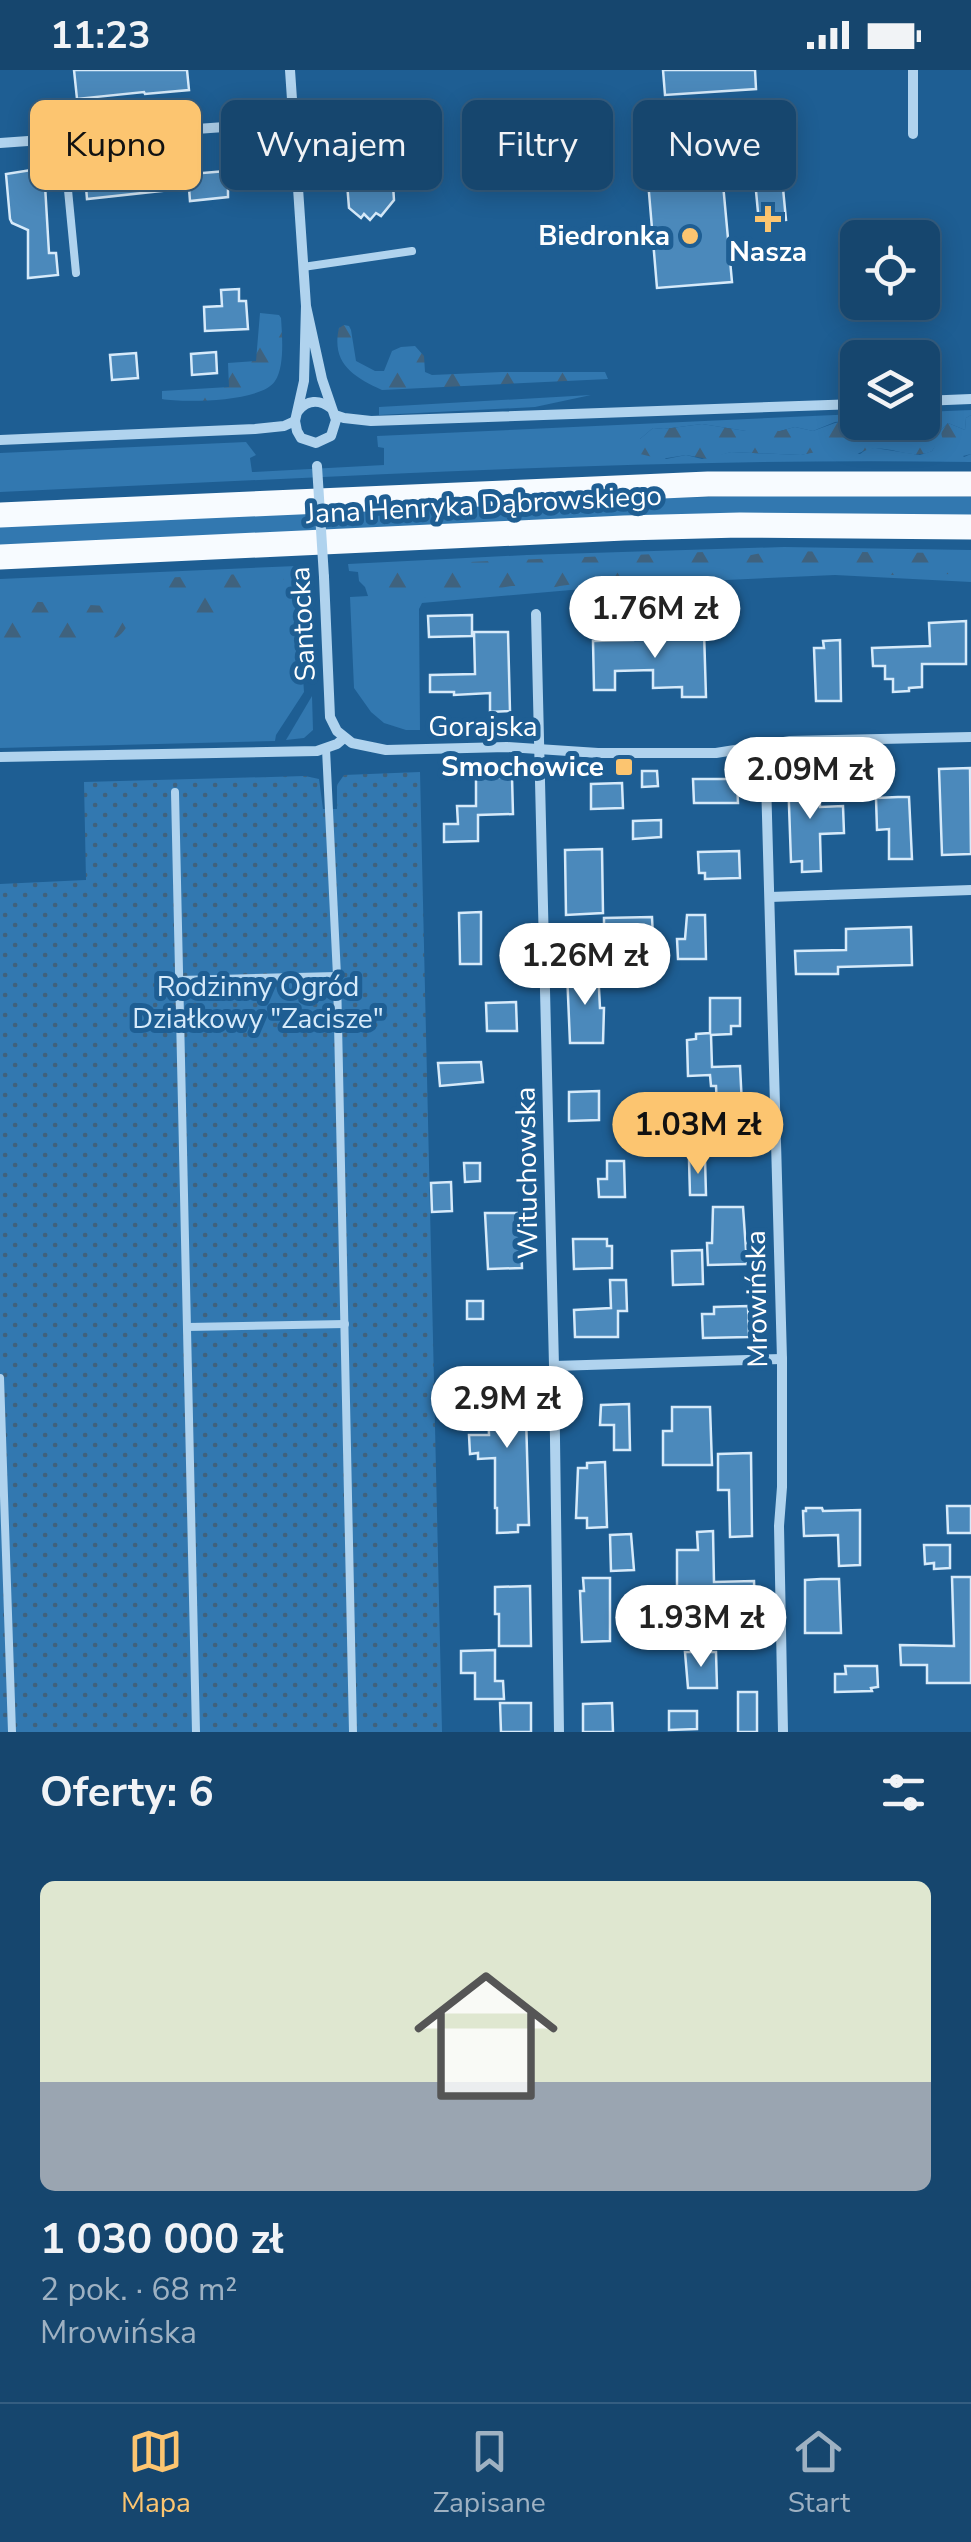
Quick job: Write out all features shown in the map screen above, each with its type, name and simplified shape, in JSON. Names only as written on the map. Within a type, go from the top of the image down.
[{"type":"main road","name":"Jana Henryka Dąbrowskiego","points":[[0,515],[708,484],[971,484]]},
{"type":"main road","name":"Jana Henryka Dąbrowskiego","points":[[0,557],[624,528],[740,525],[971,528]]},
{"type":"street","points":[[290,70],[292,100]]},
{"type":"street","points":[[912,134],[913,70]]},
{"type":"street","points":[[0,143],[30,141]]},
{"type":"street","points":[[298,190],[306,306],[304,381],[296,432],[316,443],[327,440],[334,432],[333,412],[306,306]]},
{"type":"street","points":[[940,400],[971,399]]},
{"type":"street","points":[[0,440],[272,428],[314,402],[321,402],[344,418],[371,421],[840,405]]},
{"type":"street","name":"Santocka","points":[[316,443],[330,716],[344,738]]},
{"type":"street","name":"Wituchowska","points":[[536,614],[559,1732]]},
{"type":"street","name":"Gorajska","points":[[344,738],[386,750],[508,748],[598,753],[716,752],[790,741],[971,737]]},
{"type":"street","points":[[0,757],[318,752],[344,738]]},
{"type":"street","name":"Mrowińska","points":[[765,744],[782,1359],[779,1526],[783,1732]]},
{"type":"street","points":[[770,897],[971,890]]},
{"type":"street","points":[[554,1366],[782,1359]]},
{"type":"lane","points":[[68,190],[76,274]]},
{"type":"lane","points":[[303,267],[412,251]]},
{"type":"lane","points":[[326,749],[337,976],[353,1732]]},
{"type":"lane","points":[[175,792],[196,1732]]},
{"type":"lane","points":[[180,980],[337,976]]},
{"type":"lane","points":[[187,1327],[345,1324]]},
{"type":"lane","points":[[0,1378],[3,1564],[12,1732]]},
{"type":"lane","points":[[0,1709],[11,1708]]},
{"type":"green space","points":[[260,313],[281,318],[282,350],[275,381],[267,388],[239,397],[162,399],[162,391],[229,387],[228,363],[256,361]]},
{"type":"green space","points":[[344,325],[351,330],[356,361],[375,371],[384,371],[392,351],[415,346],[424,356],[425,372],[432,375],[605,372],[608,379],[382,390],[362,380],[341,360],[337,340],[339,328]]},
{"type":"green space","points":[[591,395],[535,407],[379,415],[379,407]]},
{"type":"green space","points":[[971,410],[965,430],[948,423],[941,430],[964,457],[971,454],[971,462],[607,466],[0,492],[0,453],[246,442],[256,455],[250,458],[252,472],[384,465],[384,448],[378,447],[377,436],[840,415],[840,422],[813,431],[795,427],[746,431],[702,424],[653,428],[640,439],[666,459],[686,455],[702,459],[731,452],[801,455],[821,450],[860,454],[875,448],[920,455],[932,451],[936,440],[940,440],[940,411]]},
{"type":"green space","points":[[971,415],[971,454],[959,457],[946,446],[941,430],[948,423],[965,430],[966,418]]},
{"type":"green space","points":[[840,422],[840,440],[937,443],[932,451],[923,454],[876,448],[856,455],[821,451],[801,455],[731,452],[708,459],[686,455],[661,459],[625,447],[626,442],[640,439],[653,428],[702,424],[746,431],[795,427],[813,431]]},
{"type":"green space","points":[[971,497],[971,516],[0,545],[0,526],[656,498]]},
{"type":"green space","points":[[784,547],[971,550],[971,582],[835,575],[640,584],[422,603],[420,730],[384,723],[354,688],[350,597],[368,596],[358,572],[349,571],[348,564]]},
{"type":"green space","points":[[771,551],[948,553],[954,556],[958,567],[955,574],[887,575],[728,564],[702,571],[659,572],[545,589],[512,586],[470,597],[401,597],[386,589],[383,580],[385,567],[704,552],[741,557]]},
{"type":"green space","points":[[296,566],[304,692],[275,741],[0,748],[0,579]]},
{"type":"green space","points":[[284,572],[284,579],[278,584],[229,607],[207,624],[185,616],[160,582],[161,578]]},
{"type":"green space","points":[[24,601],[123,607],[130,621],[114,639],[92,645],[0,643],[0,604]]},
{"type":"green space","points":[[312,696],[313,730],[304,738],[286,740]]},
{"type":"green space","name":"Rodzinny Ogród Działkowy \"Zacisze\"","points":[[420,772],[442,1732],[0,1732],[0,884],[86,880],[84,782],[305,776],[319,779],[323,809],[337,809],[337,785],[344,775]]},
{"type":"building","points":[[74,70],[187,70],[189,90],[77,99]]},
{"type":"building","points":[[663,70],[755,70],[756,89],[665,95]]},
{"type":"building","points":[[30,170],[30,190],[45,190],[49,253],[56,253],[58,275],[28,278],[28,230],[10,219],[6,174]]},
{"type":"building","points":[[221,171],[221,190],[228,190],[228,197],[190,201],[189,190],[201,190],[201,173]]},
{"type":"building","points":[[86,190],[170,190],[87,199]]},
{"type":"building","points":[[348,190],[393,190],[394,200],[381,216],[376,213],[370,220],[364,214],[361,218],[349,208]]},
{"type":"building","name":"Biedronka","points":[[649,190],[724,190],[732,282],[657,288]]},
{"type":"building","points":[[756,190],[783,190],[786,220],[759,223]]},
{"type":"building","points":[[239,289],[239,301],[246,301],[248,329],[205,331],[204,307],[222,306],[221,290]]},
{"type":"building","points":[[216,352],[217,373],[192,375],[191,354]]},
{"type":"building","points":[[136,353],[138,378],[112,380],[110,355]]},
{"type":"building","points":[[472,615],[472,636],[429,637],[428,616]]},
{"type":"building","points":[[966,621],[966,664],[922,664],[922,687],[893,692],[893,679],[885,679],[885,666],[873,666],[872,648],[930,646],[929,623]]},
{"type":"building","points":[[704,631],[706,697],[682,697],[682,687],[653,688],[653,670],[615,671],[615,690],[594,690],[593,641]]},
{"type":"building","points":[[474,632],[508,632],[510,711],[490,712],[490,693],[430,692],[430,675],[475,674]]},
{"type":"building","points":[[840,640],[841,701],[816,701],[814,648],[824,648],[823,641]]},
{"type":"building","points":[[970,768],[971,854],[942,855],[939,769]]},
{"type":"building","points":[[642,771],[657,771],[658,786],[642,787]]},
{"type":"building","points":[[819,776],[820,807],[843,806],[844,833],[820,834],[821,871],[802,872],[802,861],[791,862],[788,777]]},
{"type":"building","points":[[512,777],[513,814],[478,815],[478,841],[444,842],[444,824],[458,824],[457,806],[476,806],[476,778]]},
{"type":"building","points":[[693,779],[737,779],[738,803],[694,803]]},
{"type":"building","points":[[622,783],[623,808],[591,809],[591,784]]},
{"type":"building","points":[[909,797],[912,859],[889,859],[889,829],[877,830],[876,798]]},
{"type":"building","points":[[661,820],[661,837],[633,839],[633,821]]},
{"type":"building","points":[[602,849],[603,913],[566,915],[565,850]]},
{"type":"building","points":[[739,851],[740,878],[705,879],[705,873],[699,873],[698,852]]},
{"type":"building","points":[[481,912],[481,964],[460,964],[459,913]]},
{"type":"building","points":[[687,915],[705,915],[706,959],[678,959],[677,939],[685,939]]},
{"type":"building","points":[[652,917],[653,939],[620,940],[620,957],[604,957],[604,918]]},
{"type":"building","points":[[911,927],[912,965],[838,967],[838,974],[796,974],[795,951],[846,950],[846,929]]},
{"type":"building","points":[[598,970],[600,1008],[604,1008],[603,1043],[570,1043],[567,972]]},
{"type":"building","points":[[710,998],[740,998],[740,1026],[731,1026],[731,1034],[711,1035],[712,1067],[740,1066],[742,1105],[717,1106],[716,1086],[711,1086],[710,1075],[688,1076],[687,1040],[696,1039],[696,1034],[710,1033]]},
{"type":"building","points":[[516,1002],[517,1031],[487,1031],[486,1003]]},
{"type":"building","points":[[481,1062],[483,1082],[440,1086],[438,1063]]},
{"type":"building","points":[[599,1091],[599,1120],[569,1121],[569,1092]]},
{"type":"building","points":[[689,1159],[705,1159],[706,1195],[690,1195]]},
{"type":"building","points":[[607,1161],[624,1161],[625,1197],[599,1197],[598,1179],[607,1179]]},
{"type":"building","points":[[464,1163],[480,1163],[480,1181],[465,1182]]},
{"type":"building","points":[[451,1182],[452,1211],[432,1212],[431,1183]]},
{"type":"building","points":[[713,1207],[743,1207],[747,1264],[708,1265]]},
{"type":"building","points":[[485,1213],[520,1213],[522,1268],[488,1269]]},
{"type":"building","points":[[573,1239],[607,1239],[607,1246],[612,1246],[612,1268],[574,1269]]},
{"type":"building","points":[[702,1250],[703,1284],[673,1285],[672,1251]]},
{"type":"building","points":[[610,1280],[626,1280],[627,1311],[618,1311],[618,1337],[575,1337],[574,1310],[611,1308]]},
{"type":"building","points":[[467,1301],[483,1301],[483,1319],[467,1319]]},
{"type":"building","points":[[748,1306],[749,1337],[703,1338],[702,1314],[714,1314],[714,1307]]},
{"type":"building","points":[[525,1379],[529,1525],[518,1525],[518,1532],[497,1533],[495,1458],[478,1459],[478,1453],[470,1454],[469,1435],[489,1435],[487,1380]]},
{"type":"building","points":[[629,1404],[630,1450],[614,1450],[614,1425],[600,1425],[601,1405]]},
{"type":"building","points":[[672,1407],[710,1407],[712,1465],[663,1465],[663,1431],[672,1431]]},
{"type":"building","points":[[751,1453],[752,1536],[730,1537],[729,1490],[718,1490],[718,1454]]},
{"type":"building","points":[[605,1462],[607,1527],[587,1528],[587,1518],[576,1518],[578,1468]]},
{"type":"building","points":[[947,1506],[971,1506],[971,1533],[948,1533]]},
{"type":"building","points":[[806,1508],[860,1510],[860,1565],[839,1566],[838,1535],[804,1536]]},
{"type":"building","points":[[713,1531],[714,1582],[754,1581],[755,1609],[667,1611],[667,1591],[677,1591],[677,1550],[698,1550],[697,1532]]},
{"type":"building","points":[[631,1534],[634,1570],[611,1571],[610,1535]]},
{"type":"building","points":[[924,1545],[950,1545],[950,1568],[934,1569],[934,1563],[925,1564]]},
{"type":"building","points":[[952,1577],[971,1577],[971,1683],[927,1683],[927,1665],[901,1665],[900,1645],[954,1646]]},
{"type":"building","points":[[583,1578],[610,1578],[610,1641],[582,1642]]},
{"type":"building","points":[[839,1579],[841,1633],[805,1633],[805,1580]]},
{"type":"building","points":[[530,1586],[531,1646],[499,1646],[495,1587]]},
{"type":"building","points":[[495,1650],[495,1681],[503,1681],[504,1699],[475,1699],[475,1673],[461,1673],[461,1651]]},
{"type":"building","points":[[685,1652],[716,1652],[717,1688],[688,1688]]},
{"type":"building","points":[[845,1666],[877,1666],[878,1687],[871,1688],[872,1691],[835,1692],[835,1674],[846,1674]]},
{"type":"building","points":[[738,1692],[757,1692],[757,1732],[738,1732]]},
{"type":"building","points":[[500,1703],[531,1703],[531,1732],[501,1732]]},
{"type":"building","points":[[612,1703],[613,1732],[583,1732],[583,1704]]},
{"type":"building","points":[[669,1711],[697,1711],[697,1729],[669,1730]]},
{"type":"place","name":"Nasza","points":[[768,219]]},
{"type":"place","name":"Biedronka","points":[[690,236]]},
{"type":"place","name":"Smochowice","points":[[624,767]]}]
